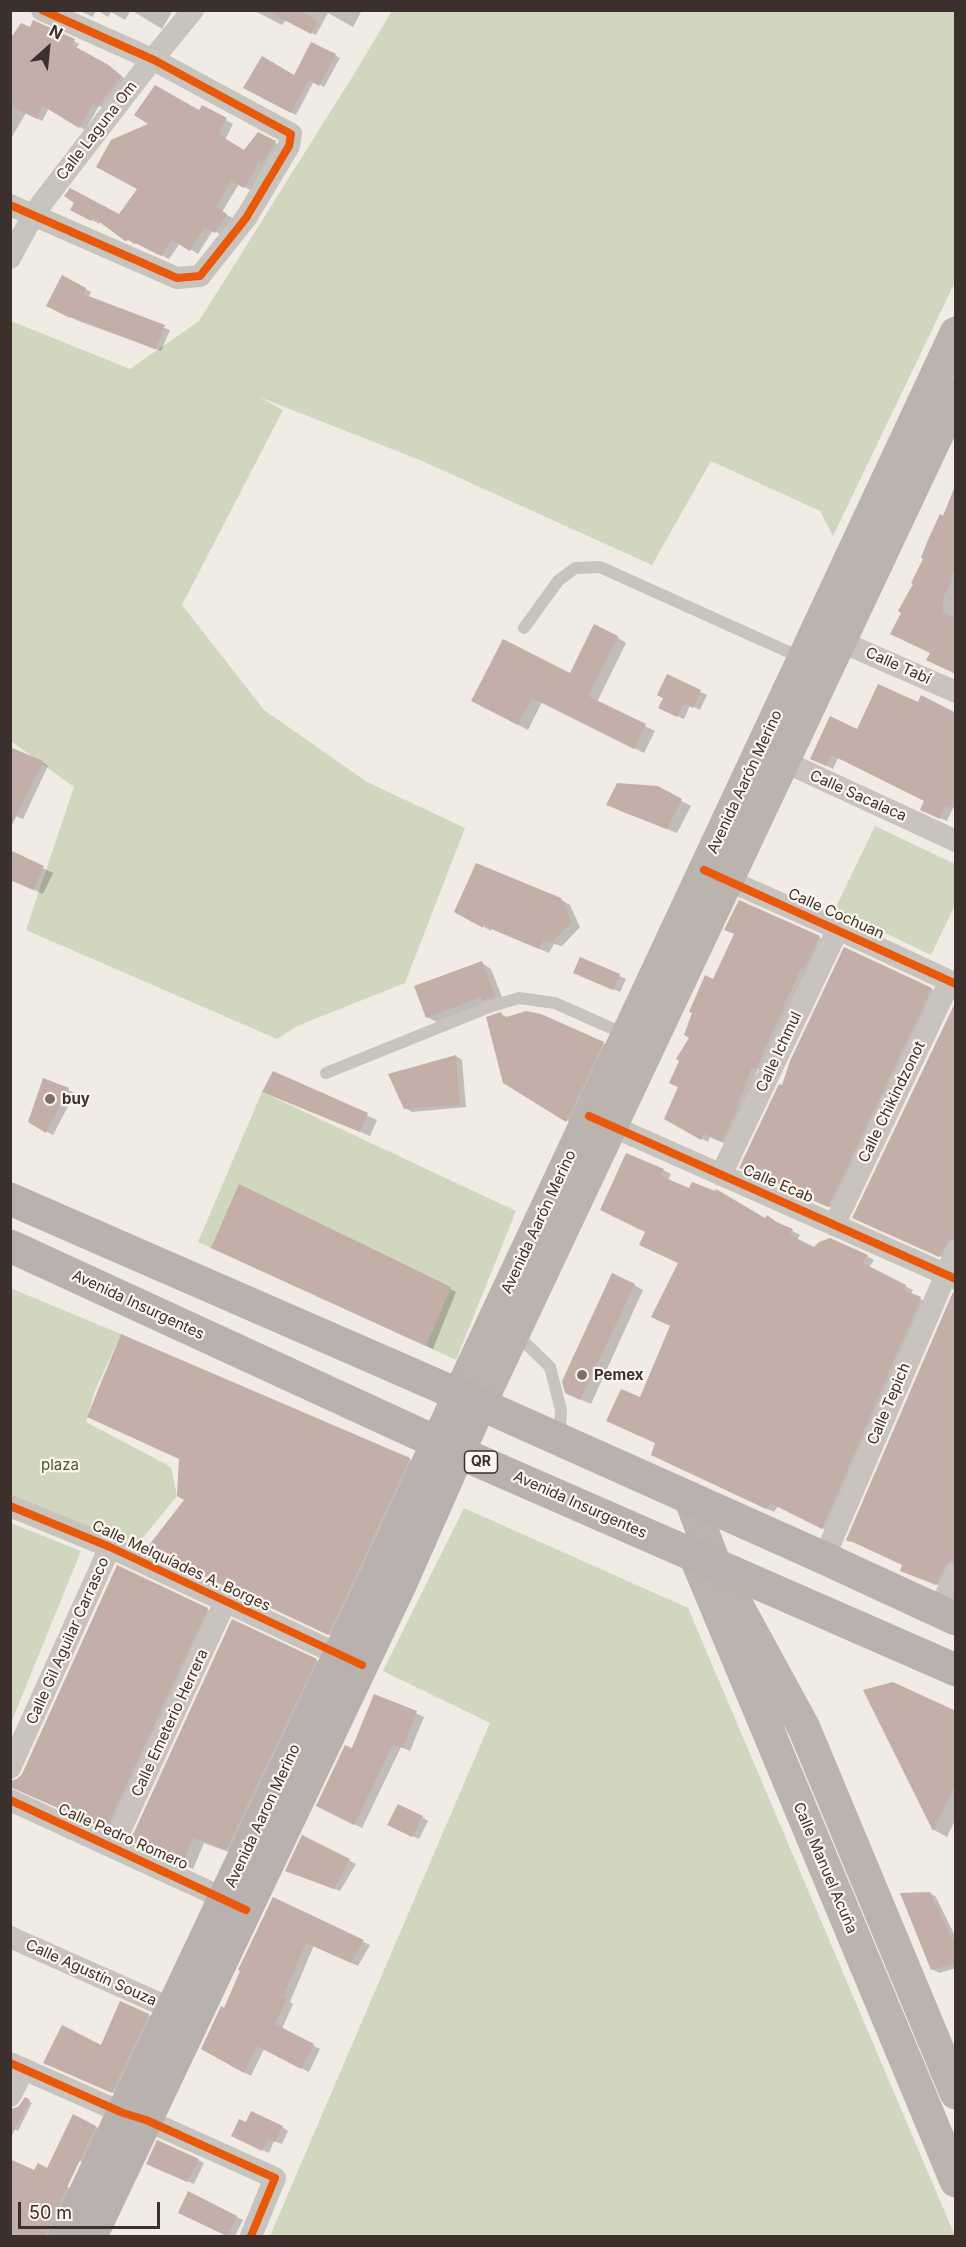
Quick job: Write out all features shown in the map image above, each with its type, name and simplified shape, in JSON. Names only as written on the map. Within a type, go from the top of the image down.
[{"type":"main road","name":"Avenida Aarón Merino","points":[[469,1399],[772,756],[954,338]]},
{"type":"main road","name":"Avenida Aarón Merino","points":[[820,644],[956,395]]},
{"type":"main road","name":"Avenida Aarón Merino","points":[[469,1399],[514,1332],[600,1121],[627,1035],[715,875]]},
{"type":"main road","points":[[10,1199],[469,1399],[947,1615]]},
{"type":"main road","name":"Avenida Insurgentes","points":[[10,1246],[449,1448],[956,1670]]},
{"type":"main road","name":"Avenida Aaron Merino","points":[[65,2236],[135,2117],[351,1660],[449,1448],[469,1399]]},
{"type":"main road","points":[[595,1512],[611,1501],[616,1493],[619,1485],[614,1464]]},
{"type":"main road","points":[[641,1532],[638,1512],[647,1497],[678,1493]]},
{"type":"main road","name":"Calle Manuel Acuña","points":[[678,1493],[956,2181]]},
{"type":"main road","name":"Calle Manuel Acuña","points":[[705,1560],[804,1728],[956,2093]]},
{"type":"main road","name":"Avenida Aaron Merino","points":[[91,2236],[172,2009],[235,1904]]},
{"type":"street","points":[[10,205],[177,278],[200,276],[246,218],[283,158],[289,146],[291,134],[154,60],[42,10]]},
{"type":"street","name":"Calle Laguna Om","points":[[13,246],[33,215],[193,10]]},
{"type":"street","name":"Calle Tabí","points":[[820,644],[956,692]]},
{"type":"street","name":"Calle Sacalaca","points":[[772,756],[956,841]]},
{"type":"street","name":"Calle Cochuan","points":[[715,875],[953,982]]},
{"type":"street","name":"Calle Ichmul","points":[[721,1175],[838,929]]},
{"type":"street","name":"Calle Chikindzonot","points":[[835,1223],[953,982]]},
{"type":"street","name":"Calle Ecab","points":[[600,1121],[835,1223],[950,1276]]},
{"type":"street","name":"Calle Tepich","points":[[824,1558],[950,1276],[956,1251]]},
{"type":"street","name":"Calle Melquíades A. Borges","points":[[10,1506],[110,1547],[351,1660]]},
{"type":"street","name":"Calle Gil Aguilar Carrasco","points":[[10,1768],[110,1547]]},
{"type":"street","points":[[947,1615],[956,1573]]},
{"type":"street","name":"Calle Emeterio Herrera","points":[[113,1846],[226,1600]]},
{"type":"street","name":"Calle Pedro Romero","points":[[10,1800],[235,1904]]},
{"type":"street","name":"Calle Agustín Souza","points":[[10,1937],[172,2009]]},
{"type":"street","points":[[10,2096],[17,2066],[275,2178],[251,2236]]},
{"type":"lane","points":[[524,628],[558,581],[576,568],[600,567],[820,644]]},
{"type":"lane","points":[[326,1072],[492,1006],[519,998],[555,1004],[627,1035]]},
{"type":"lane","points":[[514,1332],[550,1367],[561,1410],[560,1440]]},
{"type":"green space","points":[[392,11],[955,11],[955,282],[833,536],[820,511],[711,461],[652,565],[420,460],[259,397],[283,410],[182,605],[264,710],[367,782],[465,828],[405,983],[297,1026],[277,1039],[26,930],[74,787],[11,741],[11,321],[130,369],[199,321]]},
{"type":"green space","points":[[875,826],[955,864],[955,905],[931,955],[835,909]]},
{"type":"green space","points":[[262,1092],[516,1211],[456,1360],[198,1242]]},
{"type":"green space","name":"plaza","points":[[10,1288],[121,1334],[94,1393],[86,1422],[171,1467],[177,1496],[136,1546],[11,1500]]},
{"type":"green space","points":[[464,1508],[688,1608],[955,2236],[270,2236],[490,1723],[383,1671]]},
{"type":"green space","points":[[11,1523],[81,1551],[11,1723]]},
{"type":"building","points":[[265,10],[298,10],[318,21],[311,34]]},
{"type":"building","points":[[33,20],[75,39],[72,45],[107,64],[122,76],[97,107],[93,104],[79,128],[43,106],[37,119],[10,106],[10,39],[21,23],[30,27]]},
{"type":"building","points":[[311,42],[336,54],[319,86],[309,80],[291,113],[243,88],[262,56],[294,75]]},
{"type":"building","points":[[155,85],[199,110],[202,105],[227,118],[218,134],[244,150],[258,132],[276,141],[262,164],[259,162],[244,188],[231,181],[216,207],[227,214],[215,233],[205,227],[190,251],[172,240],[161,256],[129,240],[125,241],[93,217],[91,221],[70,210],[74,203],[64,196],[70,188],[119,214],[137,189],[96,167],[111,140],[148,124],[134,115]]},
{"type":"building","points":[[62,275],[86,288],[83,294],[165,325],[155,349],[70,318],[46,306]]},
{"type":"building","points":[[955,486],[956,564],[943,598],[943,612],[956,618],[956,674],[926,660],[930,653],[890,634],[901,613],[898,611],[913,584],[911,583],[923,559],[921,558],[927,542],[940,514],[943,516]]},
{"type":"building","points":[[594,624],[618,636],[588,696],[646,724],[634,749],[532,698],[518,725],[471,701],[503,639],[570,673]]},
{"type":"building","points":[[667,674],[701,690],[693,708],[684,703],[677,717],[658,708],[663,698],[657,695]]},
{"type":"building","points":[[878,684],[918,702],[921,695],[956,713],[956,796],[950,808],[945,805],[940,819],[920,810],[924,801],[831,755],[826,766],[810,759],[830,716],[857,729]]},
{"type":"building","points":[[10,747],[43,761],[10,829]]},
{"type":"building","points":[[617,783],[658,786],[682,799],[667,829],[606,805]]},
{"type":"building","points":[[10,850],[44,866],[33,890],[10,880]]},
{"type":"building","points":[[476,863],[561,898],[572,922],[552,942],[544,940],[539,949],[483,925],[483,928],[454,912]]},
{"type":"building","points":[[739,900],[820,936],[804,969],[801,968],[756,1069],[752,1067],[722,1142],[704,1134],[701,1140],[664,1119],[678,1087],[669,1083],[679,1061],[676,1059],[689,1038],[684,1035],[692,1013],[689,1012],[705,975],[713,979],[734,934],[724,930]]},
{"type":"building","points":[[844,947],[932,988],[828,1207],[739,1168],[779,1084],[782,1085],[790,1061]]},
{"type":"building","points":[[580,957],[620,974],[613,990],[573,973]]},
{"type":"building","points":[[482,961],[495,996],[482,1001],[481,997],[426,1018],[414,986]]},
{"type":"building","points":[[956,1001],[956,1238],[948,1241],[939,1257],[852,1218]]},
{"type":"building","points":[[526,1011],[541,1014],[604,1042],[566,1122],[503,1083],[486,1017],[501,1012],[503,1018]]},
{"type":"building","points":[[456,1055],[460,1105],[404,1109],[388,1074]]},
{"type":"building","points":[[273,1071],[368,1113],[360,1132],[262,1092]]},
{"type":"building","points":[[43,1078],[69,1088],[46,1133],[28,1122]]},
{"type":"building","points":[[626,1153],[664,1169],[661,1176],[689,1188],[692,1182],[715,1191],[716,1189],[765,1218],[767,1215],[776,1222],[793,1229],[790,1235],[814,1247],[819,1242],[830,1238],[868,1255],[863,1263],[906,1285],[904,1290],[921,1297],[822,1529],[770,1503],[766,1509],[651,1455],[655,1443],[606,1421],[621,1389],[640,1397],[670,1326],[651,1317],[678,1263],[639,1245],[645,1232],[600,1210]]},
{"type":"building","points":[[239,1184],[451,1287],[426,1346],[211,1248]]},
{"type":"building","points":[[612,1273],[635,1284],[580,1400],[565,1393],[562,1381]]},
{"type":"building","points":[[953,1292],[956,1292],[956,1560],[944,1567],[936,1585],[900,1571],[902,1565],[846,1540]]},
{"type":"building","points":[[121,1334],[410,1458],[328,1635],[146,1549],[184,1500],[177,1496],[179,1459],[87,1417]]},
{"type":"building","points":[[117,1565],[208,1608],[106,1829],[10,1787],[10,1781],[22,1774]]},
{"type":"building","points":[[232,1619],[317,1659],[226,1850],[193,1838],[182,1864],[130,1841]]},
{"type":"building","points":[[893,1682],[956,1711],[956,1783],[933,1831],[863,1690]]},
{"type":"building","points":[[374,1694],[417,1711],[403,1748],[393,1744],[354,1825],[316,1806],[345,1745],[352,1748]]},
{"type":"building","points":[[398,1804],[423,1816],[412,1837],[387,1825]]},
{"type":"building","points":[[302,1835],[350,1859],[334,1889],[285,1871]]},
{"type":"building","points":[[930,1892],[956,1946],[956,1963],[931,1970],[900,1893]]},
{"type":"building","points":[[273,1897],[364,1940],[351,1963],[306,1943],[283,1997],[287,1998],[275,2024],[314,2044],[301,2069],[257,2046],[244,2073],[201,2049],[221,2006],[224,2008],[240,1971],[238,1970]]},
{"type":"building","points":[[120,2001],[149,2014],[112,2093],[43,2063],[62,2025],[101,2045]]},
{"type":"building","points":[[25,2097],[30,2100],[10,2139],[10,2109],[18,2107]]},
{"type":"building","points":[[251,2111],[283,2126],[275,2142],[267,2139],[262,2151],[231,2136],[239,2119],[246,2122]]},
{"type":"building","points":[[73,2114],[96,2126],[46,2236],[10,2236],[10,2159],[34,2170],[38,2163],[47,2168]]},
{"type":"building","points":[[157,2140],[199,2159],[187,2182],[146,2164]]},
{"type":"building","points":[[188,2191],[237,2216],[227,2236],[178,2213]]},
{"type":"cycle path","points":[[10,205],[177,278],[200,276],[246,218],[289,146],[291,134],[154,60],[42,10]]},
{"type":"cycle path","points":[[704,870],[956,984]]},
{"type":"cycle path","points":[[589,1116],[956,1279]]},
{"type":"cycle path","points":[[10,1506],[110,1547],[362,1665]]},
{"type":"cycle path","points":[[10,1800],[246,1910]]},
{"type":"cycle path","points":[[10,2063],[123,2113],[146,2120],[275,2178],[251,2236]]},
{"type":"place","name":"buy","points":[[50,1099]]},
{"type":"place","name":"Pemex","points":[[582,1375]]}]
